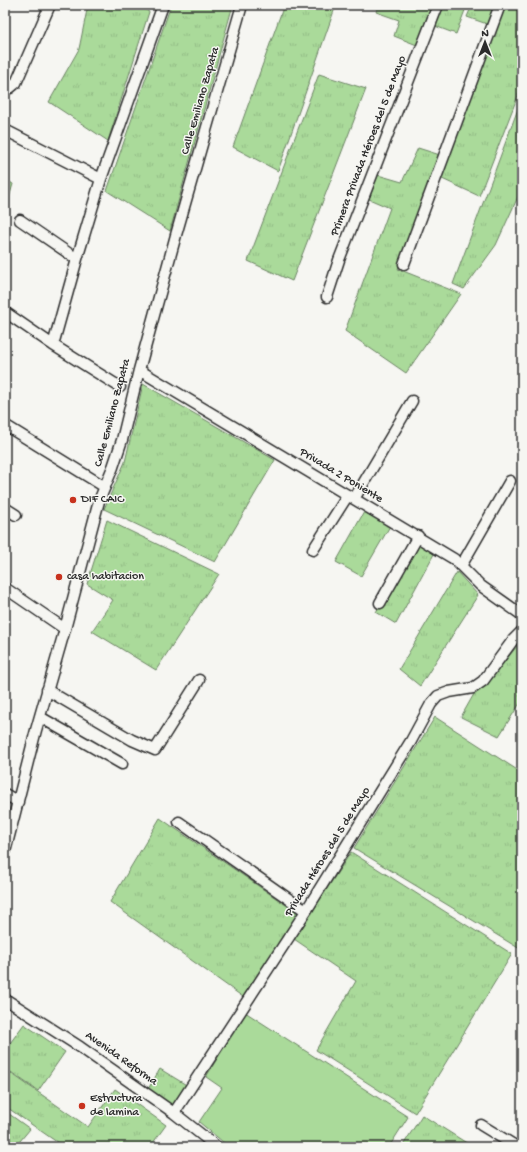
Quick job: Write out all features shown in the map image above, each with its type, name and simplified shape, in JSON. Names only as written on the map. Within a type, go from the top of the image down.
[{"type":"street","points":[[5,87],[10,88],[16,83],[50,5]]},
{"type":"street","points":[[53,345],[101,179],[162,5]]},
{"type":"street","name":"Calle Emiliano Zapata","points":[[5,852],[47,690],[97,508],[122,440],[139,370],[176,235],[242,5]]},
{"type":"street","name":"Primera Privada Héroes del 5 de Mayo","points":[[327,297],[339,260],[438,5]]},
{"type":"street","points":[[404,264],[500,5]]},
{"type":"street","points":[[5,130],[101,179]]},
{"type":"street","points":[[20,220],[77,259]]},
{"type":"street","points":[[5,312],[53,345],[120,387]]},
{"type":"street","name":"Privada 2 Poniente","points":[[139,370],[454,558],[482,586],[522,614]]},
{"type":"street","points":[[313,550],[351,497],[412,401]]},
{"type":"street","points":[[8,427],[105,487]]},
{"type":"street","points":[[461,566],[510,481]]},
{"type":"street","points":[[5,508],[16,515]]},
{"type":"street","points":[[380,603],[418,536]]},
{"type":"street","points":[[5,588],[65,629]]},
{"type":"street","name":"Privada Héroes del 5 de Mayo","points":[[174,1112],[306,912],[408,747],[431,704],[438,696],[449,692],[473,688],[483,681],[512,640],[522,631]]},
{"type":"street","points":[[47,690],[132,740],[155,750],[199,680]]},
{"type":"street","points":[[40,717],[122,764]]},
{"type":"street","points":[[5,794],[18,802]]},
{"type":"street","points":[[179,822],[306,912]]},
{"type":"street","name":"Avenida Reforma","points":[[5,999],[80,1047],[174,1112],[217,1147]]},
{"type":"street","points":[[481,1124],[518,1147]]},
{"type":"green space","points":[[88,5],[138,5],[149,12],[108,141],[49,102],[79,49]]},
{"type":"green space","points":[[171,5],[233,5],[170,231],[107,191]]},
{"type":"green space","points":[[284,5],[336,5],[278,171],[233,147]]},
{"type":"green space","points":[[379,5],[432,5],[417,45],[394,36],[399,20],[376,12]]},
{"type":"green space","points":[[444,5],[467,5],[456,34],[435,26]]},
{"type":"green space","points":[[472,5],[494,5],[487,24],[467,17]]},
{"type":"green space","points":[[504,5],[522,5],[522,85],[479,196],[440,178]]},
{"type":"green space","points":[[319,74],[366,89],[292,281],[248,261]]},
{"type":"green space","points":[[522,98],[522,188],[496,245],[464,289],[453,284]]},
{"type":"green space","points":[[418,148],[440,155],[398,269],[461,294],[406,373],[345,331],[390,208],[369,199],[378,175],[402,182]]},
{"type":"green space","points":[[5,179],[13,184],[5,212]]},
{"type":"green space","points":[[143,384],[275,460],[215,562],[104,509],[125,462]]},
{"type":"green space","points":[[364,512],[390,526],[361,576],[336,562]]},
{"type":"green space","points":[[107,520],[219,574],[156,670],[92,631],[113,600],[87,584]]},
{"type":"green space","points":[[419,544],[434,554],[396,624],[376,612]]},
{"type":"green space","points":[[457,572],[478,595],[420,686],[399,669]]},
{"type":"green space","points":[[522,640],[522,700],[499,736],[461,717],[474,694],[488,682]]},
{"type":"green space","points":[[435,717],[522,773],[522,946],[520,949],[354,848]]},
{"type":"green space","points":[[160,818],[299,914],[243,997],[110,902]]},
{"type":"green space","points":[[351,852],[512,954],[415,1113],[316,1050],[356,981],[294,939]]},
{"type":"green space","points":[[245,1012],[408,1117],[389,1147],[229,1147],[199,1122],[222,1088],[206,1077]]},
{"type":"green space","points":[[24,1024],[65,1052],[38,1091],[5,1068],[5,1050]]},
{"type":"green space","points":[[5,1069],[88,1127],[115,1089],[166,1125],[150,1147],[64,1147],[5,1106]]},
{"type":"green space","points":[[160,1069],[188,1086],[173,1108],[148,1089]]},
{"type":"green space","points":[[5,1111],[30,1129],[15,1147],[5,1147]]},
{"type":"green space","points":[[422,1115],[473,1147],[402,1147]]},
{"type":"place","name":"DIF CAIC","points":[[73,500]]},
{"type":"place","name":"casa habitacion","points":[[59,577]]},
{"type":"place","name":"Estructura de lamina","points":[[82,1106]]}]
